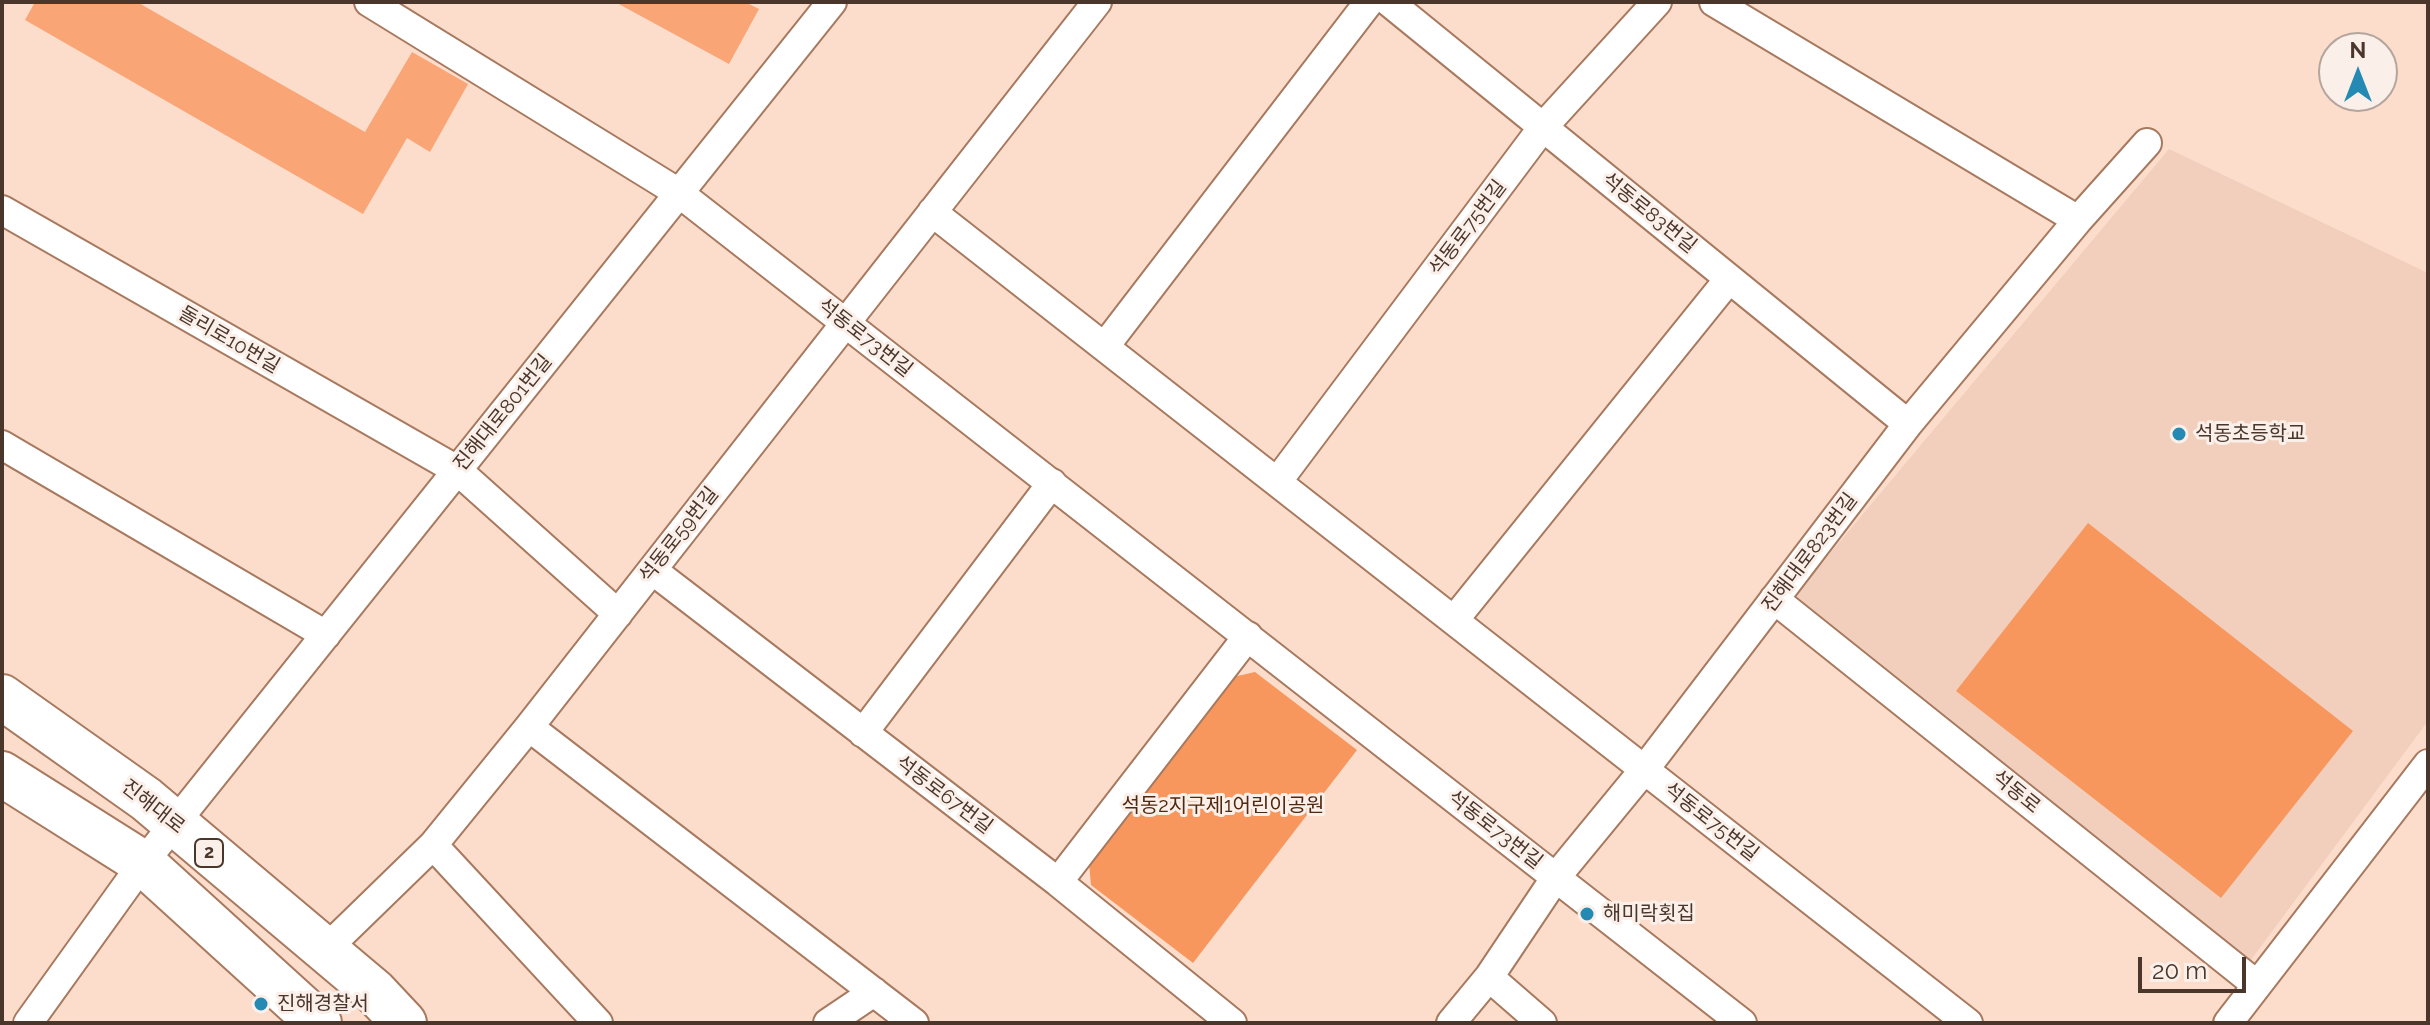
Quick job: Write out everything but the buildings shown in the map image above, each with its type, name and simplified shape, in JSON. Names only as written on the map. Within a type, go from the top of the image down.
[{"type":"main road","name":"진해대로","points":[[2,697],[146,799],[374,991],[404,1023]]},
{"type":"main road","points":[[2,774],[143,863],[319,1023]]},
{"type":"street","name":"석동로73번길","points":[[369,2],[679,193],[1742,1023]]},
{"type":"street","name":"진해대로801번길","points":[[28,1023],[143,863],[832,2]]},
{"type":"street","name":"석동로59번길","points":[[325,950],[433,845],[529,727],[1097,2]]},
{"type":"street","points":[[1105,346],[1369,2]]},
{"type":"street","name":"석동로83번길","points":[[1389,2],[1908,424]]},
{"type":"street","name":"석동로75번길","points":[[1277,482],[1543,127],[1657,2]]},
{"type":"street","points":[[1714,2],[2078,220]]},
{"type":"street","name":"진해대로823번길","points":[[1451,1023],[1489,977],[1556,877],[1644,770],[1908,424],[2078,220],[2147,143]]},
{"type":"street","name":"돌리로10번길","points":[[2,210],[457,470],[618,614]]},
{"type":"street","name":"석동로75번길","points":[[932,212],[1968,1023]]},
{"type":"street","points":[[1454,620],[1729,279]]},
{"type":"street","points":[[2,445],[326,635]]},
{"type":"street","points":[[863,733],[1052,483]]},
{"type":"street","name":"석동로67번길","points":[[652,570],[1058,882],[1232,1023]]},
{"type":"street","name":"석동로","points":[[1774,599],[2257,985]]},
{"type":"street","points":[[1058,882],[1248,636]]},
{"type":"street","points":[[529,727],[914,1023]]},
{"type":"street","points":[[2228,1023],[2428,764]]},
{"type":"street","points":[[433,845],[598,1023]]},
{"type":"street","points":[[1489,977],[1542,1023]]},
{"type":"street","points":[[828,1023],[874,992]]},
{"type":"shaded area","name":"석동초등학교","points":[[2169,149],[2428,273],[2428,721],[2251,960],[1795,595]]},
{"type":"green space","points":[[2088,523],[2353,731],[2221,898],[1956,691]]},
{"type":"green space","name":"석동2지구제1어린이공원","points":[[1255,672],[1357,750],[1193,963],[1091,885],[1089,863],[1233,677]]},
{"type":"place","name":"석동초등학교","points":[[2179,434]]},
{"type":"place","name":"해미락횟집","points":[[1587,914]]},
{"type":"place","name":"진해경찰서","points":[[261,1004]]}]
